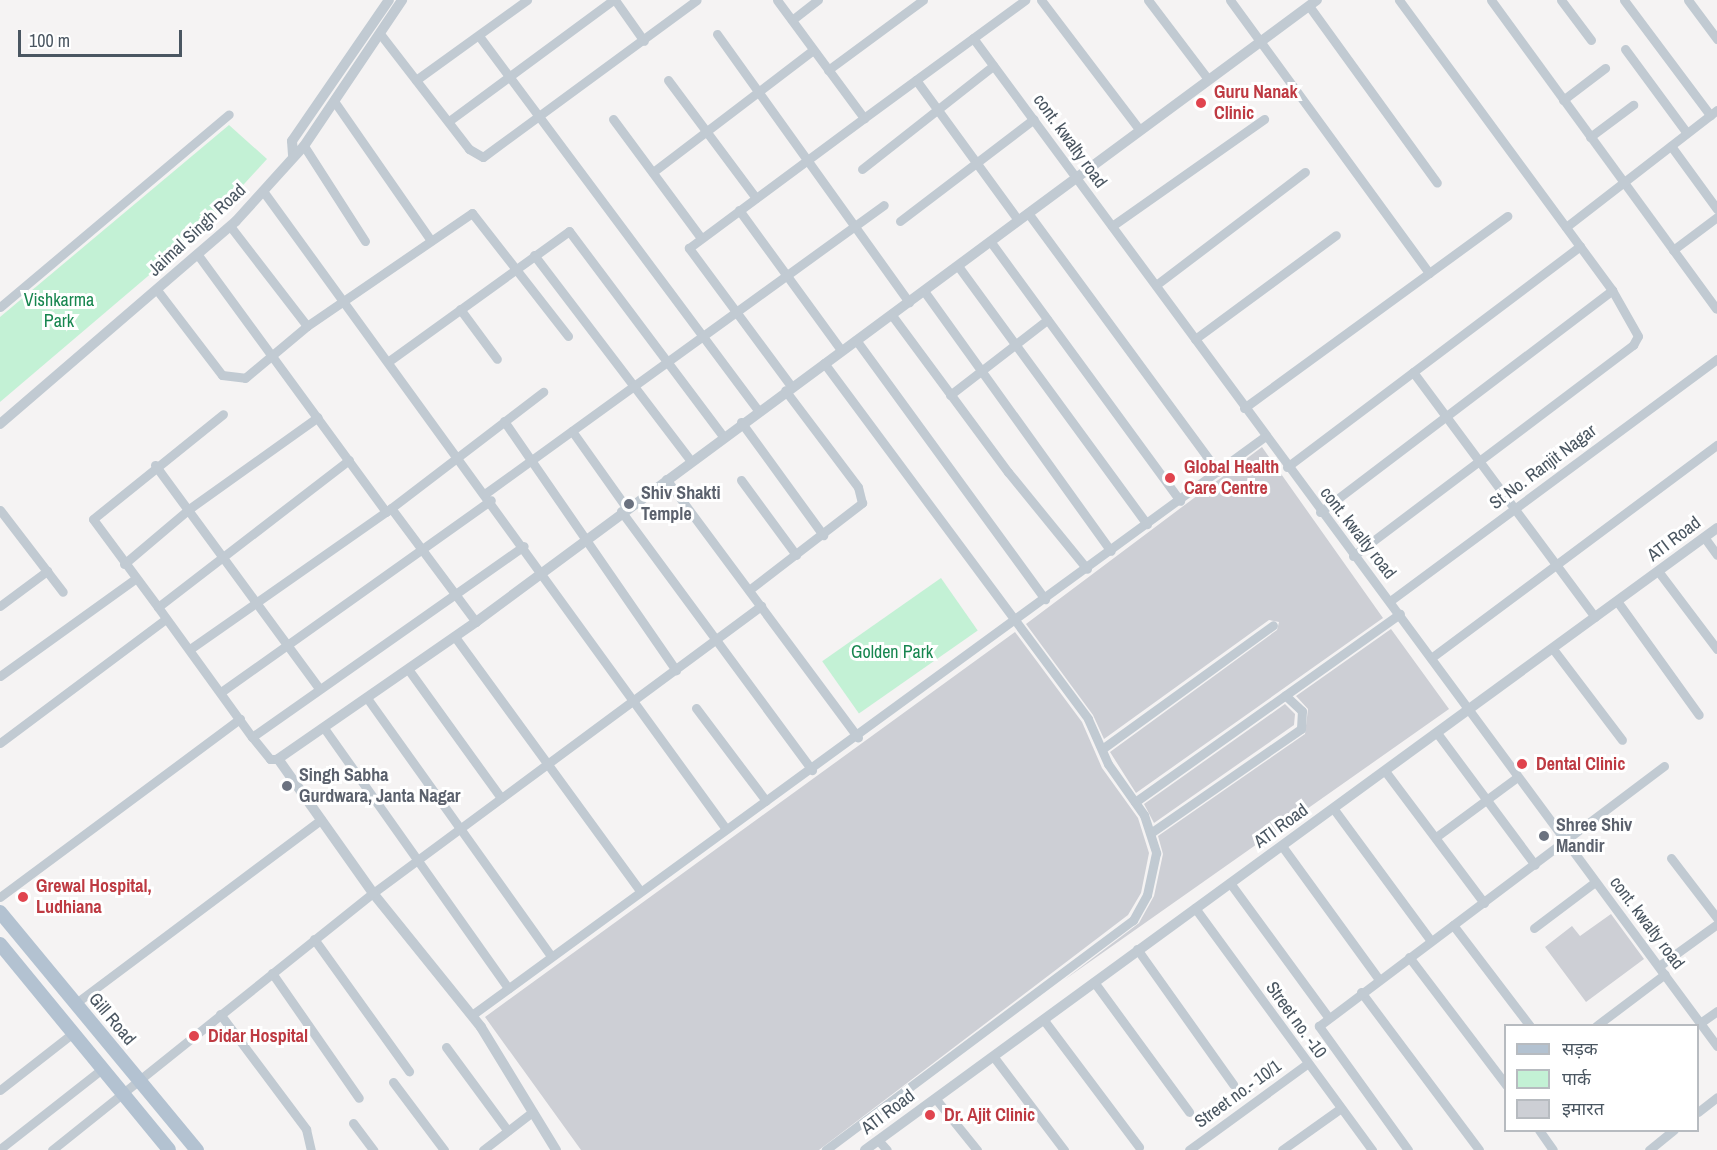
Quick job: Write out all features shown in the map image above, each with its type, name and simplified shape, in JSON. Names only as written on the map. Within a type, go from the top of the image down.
[{"type":"main road","name":"Gill Road","points":[[0,912],[197,1150]]},
{"type":"main road","points":[[0,944],[169,1150]]},
{"type":"street","points":[[293,155],[292,141],[396,2],[408,0]]},
{"type":"street","points":[[416,80],[527,0]]},
{"type":"street","points":[[449,121],[614,0],[644,41]]},
{"type":"street","points":[[381,34],[470,149],[483,157],[698,0]]},
{"type":"street","points":[[777,0],[864,118]]},
{"type":"street","points":[[792,20],[819,0]]},
{"type":"street","points":[[828,70],[923,0]]},
{"type":"street","points":[[748,590],[859,510],[862,496],[734,310],[690,253],[701,238],[1025,0]]},
{"type":"street","points":[[1041,0],[1139,129]]},
{"type":"street","points":[[1148,0],[1208,79]]},
{"type":"street","points":[[1230,0],[1430,273]]},
{"type":"street","points":[[1353,556],[1633,345],[1636,327],[1612,290],[1400,0]]},
{"type":"street","points":[[1491,0],[1716,309]]},
{"type":"street","points":[[1561,0],[1591,40]]},
{"type":"street","points":[[1566,227],[1715,111],[1624,0]]},
{"type":"street","points":[[1688,0],[1717,39]]},
{"type":"street","name":"Jaimal Singh Road","points":[[0,424],[198,255],[263,191],[293,155],[304,146],[381,34],[396,2]]},
{"type":"street","points":[[223,414],[155,465],[93,519],[252,737],[270,759],[278,759],[476,622],[741,422],[924,291],[1076,175],[1313,2],[1437,183]]},
{"type":"street","points":[[717,34],[760,92],[852,228],[909,302]]},
{"type":"street","points":[[479,36],[511,75],[758,410]]},
{"type":"street","name":"cont. kwalty road","points":[[973,38],[1076,175],[1264,437],[1353,556],[1400,614],[1516,778],[1717,1046]]},
{"type":"street","points":[[1625,49],[1687,133]]},
{"type":"street","points":[[653,172],[813,51]]},
{"type":"street","points":[[862,170],[993,66]]},
{"type":"street","points":[[1563,100],[1605,68]]},
{"type":"street","points":[[668,80],[756,198]]},
{"type":"street","points":[[916,80],[1018,220]]},
{"type":"street","points":[[334,101],[430,239]]},
{"type":"street","points":[[1590,137],[1633,105]]},
{"type":"street","points":[[0,307],[229,114]]},
{"type":"street","points":[[613,119],[701,238]]},
{"type":"street","points":[[900,221],[1034,119]]},
{"type":"street","points":[[1112,226],[1264,119]]},
{"type":"street","points":[[304,146],[365,242]]},
{"type":"street","points":[[1671,146],[1717,209]]},
{"type":"street","points":[[1156,285],[1305,172]]},
{"type":"street","points":[[263,191],[489,496],[726,829]]},
{"type":"street","points":[[221,692],[422,551],[533,459],[635,386],[784,273],[884,205]]},
{"type":"street","points":[[739,210],[841,350]]},
{"type":"street","points":[[157,290],[228,379],[245,378],[307,326],[430,239],[472,213],[568,336]]},
{"type":"street","points":[[1028,213],[1218,472]]},
{"type":"street","points":[[1244,408],[1507,216]]},
{"type":"street","points":[[1672,250],[1717,217]]},
{"type":"street","points":[[230,226],[307,326]]},
{"type":"street","points":[[390,361],[565,231],[572,232],[723,436]]},
{"type":"street","points":[[1195,339],[1336,236]]},
{"type":"street","points":[[990,241],[1180,501]]},
{"type":"street","points":[[1287,467],[1580,246]]},
{"type":"street","points":[[198,255],[349,460],[476,622]]},
{"type":"street","points":[[534,255],[690,460]]},
{"type":"street","points":[[958,266],[1147,524]]},
{"type":"street","points":[[1320,512],[1612,290]]},
{"type":"street","points":[[924,291],[1111,551]]},
{"type":"street","points":[[460,309],[497,359]]},
{"type":"street","points":[[891,314],[950,395],[1087,568]]},
{"type":"street","points":[[950,395],[1047,320]]},
{"type":"street","points":[[856,340],[1045,599]]},
{"type":"street","name":"St No. Ranjit Nagar","points":[[1390,602],[1717,360]]},
{"type":"street","points":[[824,363],[1013,624],[1088,719],[1102,749],[1152,832],[1153,876],[1133,920],[826,1150]]},
{"type":"street","points":[[1413,372],[1513,510],[1595,617]]},
{"type":"street","points":[[190,649],[388,510],[543,392]]},
{"type":"street","points":[[124,564],[189,509],[318,417]]},
{"type":"street","points":[[504,421],[588,536],[590,548],[676,670]]},
{"type":"street","points":[[741,422],[823,535]]},
{"type":"street","points":[[572,431],[714,641],[812,770]]},
{"type":"street","points":[[472,1016],[639,889],[858,738],[1264,437]]},
{"type":"street","points":[[1431,658],[1554,562],[1717,445]]},
{"type":"street","points":[[158,607],[349,460]]},
{"type":"street","points":[[155,465],[257,602],[285,645],[319,688]]},
{"type":"street","points":[[666,479],[858,738]]},
{"type":"street","points":[[741,480],[796,555]]},
{"type":"street","points":[[0,510],[63,592]]},
{"type":"street","name":"ATI Road","points":[[865,1150],[1137,949],[1468,712],[1717,528]]},
{"type":"street","points":[[1704,537],[1717,555]]},
{"type":"street","points":[[252,737],[524,546]]},
{"type":"street","points":[[0,606],[47,571]]},
{"type":"street","points":[[1658,571],[1717,649]]},
{"type":"street","points":[[0,676],[135,579]]},
{"type":"street","points":[[1617,601],[1699,715]]},
{"type":"street","points":[[52,1150],[138,1078],[373,892],[761,606]]},
{"type":"street","points":[[1135,802],[1400,614]]},
{"type":"street","points":[[0,743],[166,619]]},
{"type":"street","points":[[1102,749],[1273,626]]},
{"type":"street","points":[[455,637],[639,889]]},
{"type":"street","points":[[1553,649],[1622,740]]},
{"type":"street","points":[[408,669],[501,798]]},
{"type":"street","points":[[1152,832],[1301,729],[1302,711],[1285,695]]},
{"type":"street","points":[[367,698],[551,956]]},
{"type":"street","points":[[696,708],[766,801]]},
{"type":"street","points":[[0,897],[240,719]]},
{"type":"street","points":[[324,728],[508,988]]},
{"type":"street","points":[[1437,733],[1535,865]]},
{"type":"street","points":[[278,759],[373,892],[472,1016],[556,1150]]},
{"type":"street","points":[[1408,1150],[1321,1035],[1319,1026],[1378,978],[1484,903],[1664,766]]},
{"type":"street","points":[[1385,771],[1484,903]]},
{"type":"street","points":[[1436,837],[1516,778]]},
{"type":"street","points":[[1333,808],[1431,941]]},
{"type":"street","points":[[76,1003],[321,820]]},
{"type":"street","points":[[1282,846],[1378,978]]},
{"type":"street","points":[[1671,858],[1717,918]]},
{"type":"street","points":[[1534,928],[1595,882]]},
{"type":"street","points":[[1230,883],[1328,1017]]},
{"type":"street","name":"Street no. -10","points":[[1195,908],[1372,1150]]},
{"type":"street","points":[[1598,1024],[1717,924]]},
{"type":"street","points":[[1453,925],[1528,1024]]},
{"type":"street","points":[[314,939],[409,1071]]},
{"type":"street","points":[[1137,949],[1233,1084]]},
{"type":"street","points":[[1409,957],[1504,1082]]},
{"type":"street","points":[[272,973],[359,1098]]},
{"type":"street","points":[[1094,982],[1189,1112]]},
{"type":"street","points":[[1361,992],[1479,1150]]},
{"type":"street","points":[[1700,1023],[1717,1011]]},
{"type":"street","points":[[220,1014],[306,1129],[311,1150]]},
{"type":"street","points":[[1043,1019],[1139,1147]]},
{"type":"street","points":[[0,1090],[73,1033]]},
{"type":"street","points":[[446,1047],[508,1131]]},
{"type":"street","points":[[993,1056],[1064,1150]]},
{"type":"street","name":"Street no.- 10/1","points":[[1190,1150],[1307,1064]]},
{"type":"street","points":[[0,1149],[102,1069]]},
{"type":"street","points":[[393,1082],[444,1150]]},
{"type":"street","points":[[1699,1111],[1717,1097]]},
{"type":"street","points":[[935,1098],[977,1150]]},
{"type":"street","points":[[1282,1150],[1341,1108]]},
{"type":"street","points":[[483,1150],[531,1113]]},
{"type":"street","points":[[353,1122],[373,1150]]},
{"type":"street","points":[[1540,1132],[1553,1150]]},
{"type":"street","points":[[1649,1150],[1673,1132]]},
{"type":"street","points":[[878,1140],[887,1150]]},
{"type":"green space","name":"Vishkarma Park","points":[[229,125],[267,159],[201,231],[0,402],[0,317]]},
{"type":"green space","name":"Golden Park","points":[[941,578],[978,630],[859,714],[822,661]]},
{"type":"building","points":[[1262,447],[1383,618],[1136,793],[1110,752],[1277,630],[1279,622],[1269,620],[1104,739],[1093,715],[1026,624]]},
{"type":"building","points":[[1391,629],[1449,709],[1064,980],[1139,923],[1154,896],[1163,854],[1158,836],[1305,734],[1308,709],[1296,696]]},
{"type":"building","points":[[1015,632],[1082,722],[1102,768],[1138,818],[1149,853],[1141,893],[1128,915],[819,1150],[581,1150],[485,1017]]},
{"type":"building","points":[[1285,704],[1295,714],[1294,725],[1154,823],[1144,804]]},
{"type":"building","points":[[1611,914],[1644,959],[1586,1002],[1545,947],[1572,926],[1580,936]]},
{"type":"place","name":"Guru Nanak Clinic","points":[[1201,103]]},
{"type":"place","name":"Global Health Care Centre","points":[[1170,478]]},
{"type":"place","name":"Shiv Shakti Temple","points":[[629,504]]},
{"type":"place","name":"Dental Clinic","points":[[1522,764]]},
{"type":"place","name":"Singh Sabha Gurdwara, Janta Nagar","points":[[287,786]]},
{"type":"place","name":"Shree Shiv Mandir","points":[[1544,836]]},
{"type":"place","name":"Grewal Hospital, Ludhiana","points":[[23,897]]},
{"type":"place","name":"Didar Hospital","points":[[194,1036]]},
{"type":"place","name":"Dr. Ajit Clinic","points":[[930,1115]]}]
